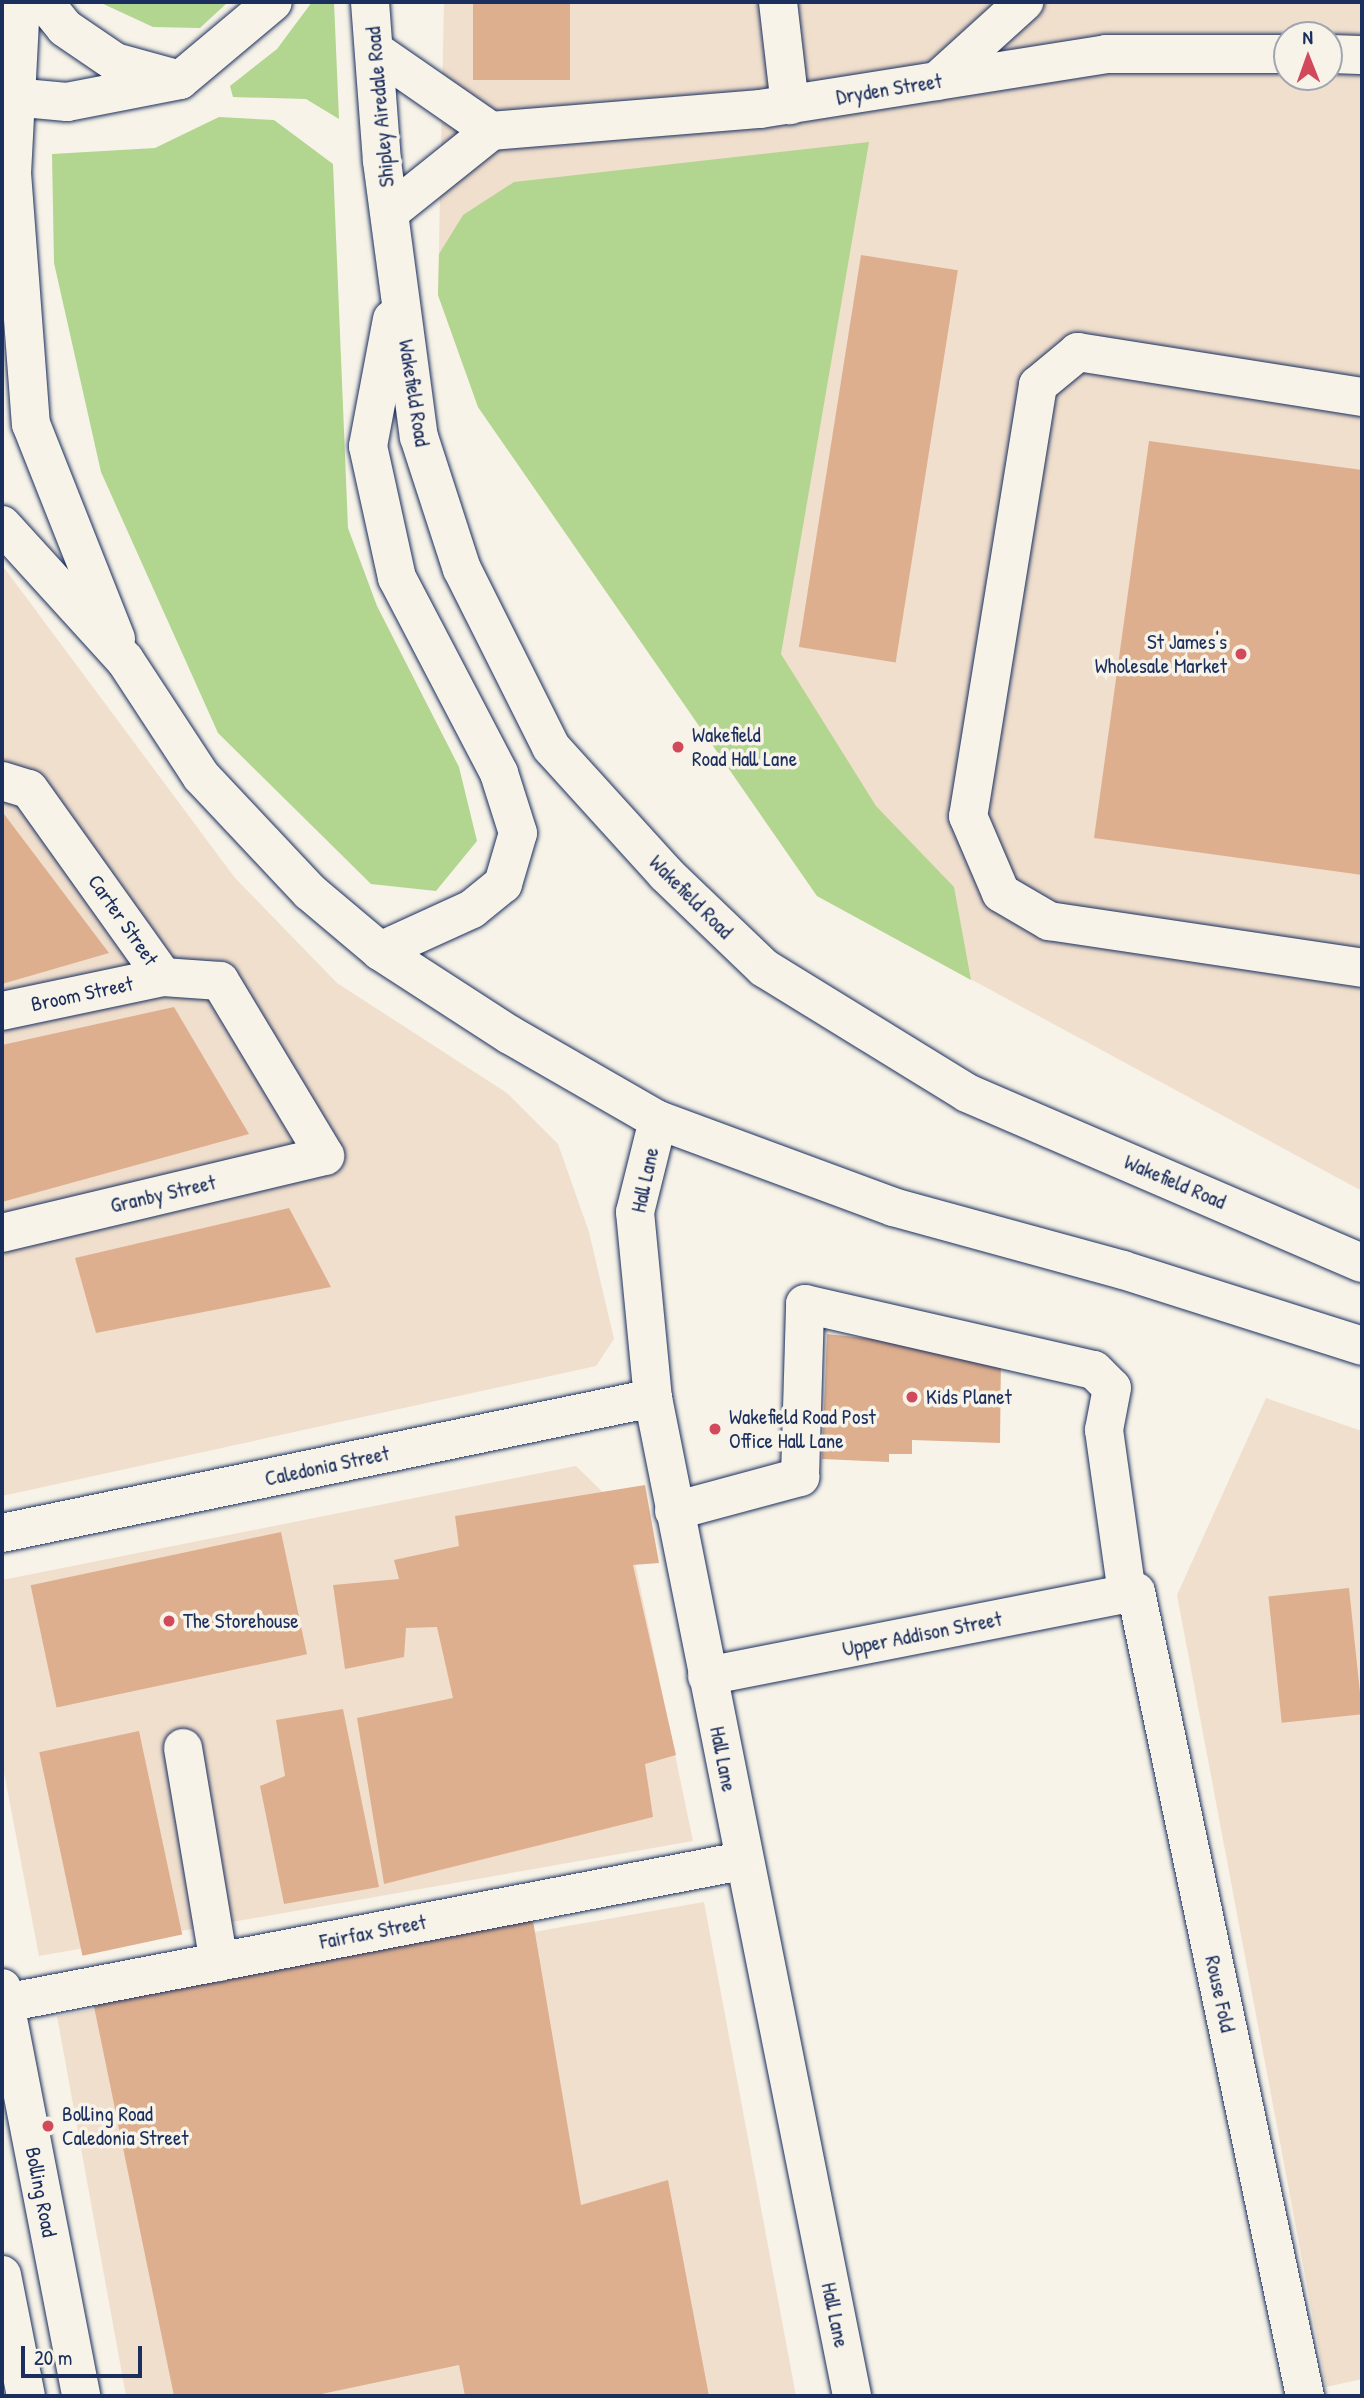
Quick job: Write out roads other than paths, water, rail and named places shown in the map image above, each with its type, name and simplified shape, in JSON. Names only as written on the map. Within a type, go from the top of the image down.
[{"type":"main road","points":[[21,2],[8,97],[16,256],[31,424],[125,660]]},
{"type":"main road","points":[[44,2],[65,28],[115,62],[180,80]]},
{"type":"main road","points":[[8,97],[94,100],[180,80],[272,2]]},
{"type":"main road","name":"Shipley Airedale Road","points":[[370,2],[390,212]]},
{"type":"main road","points":[[778,2],[790,105]]},
{"type":"main road","points":[[937,81],[1024,2]]},
{"type":"main road","points":[[374,50],[491,131],[390,212]]},
{"type":"main road","name":"Dryden Street","points":[[491,131],[790,105],[1106,54],[1273,54]]},
{"type":"main road","points":[[1343,54],[1362,55]]},
{"type":"main road","name":"Wakefield Road","points":[[390,212],[419,437],[462,569],[551,747],[666,874],[764,968],[967,1093],[1362,1263]]},
{"type":"main road","points":[[380,951],[472,908],[503,884],[518,833],[499,773],[397,578],[368,446],[398,286]]},
{"type":"main road","points":[[1362,397],[1078,352],[1038,386],[968,816],[1001,893],[1049,921],[1362,968]]},
{"type":"main road","points":[[2,525],[125,660],[201,776],[310,892],[380,951],[659,1120],[893,1207],[1124,1270],[1362,1346]]},
{"type":"main road","name":"Carter Street","points":[[15,785],[163,977],[220,981],[325,1156]]},
{"type":"main road","name":"Broom Street","points":[[2,1011],[163,977]]},
{"type":"main road","name":"Hall Lane","points":[[659,1120],[635,1212],[653,1398],[742,1861],[852,2396]]},
{"type":"main road","name":"Granby Street","points":[[2,1233],[325,1156]]},
{"type":"main road","name":"Rouse Fold","points":[[674,1511],[800,1477],[805,1304],[1094,1370],[1112,1388],[1104,1430],[1132,1593],[1305,2396]]},
{"type":"main road","name":"Caledonia Street","points":[[2,1533],[653,1398]]},
{"type":"main road","name":"Upper Addison Street","points":[[707,1676],[1132,1593]]},
{"type":"main road","points":[[183,1748],[219,1962]]},
{"type":"main road","name":"Fairfax Street","points":[[3,1996],[219,1962],[742,1861]]},
{"type":"main road","name":"Bolling Road","points":[[3,1996],[81,2396]]},
{"type":"main road","points":[[2,2274],[26,2396]]},
{"type":"place","name":"St James's Wholesale Market","points":[[1241,654]]},
{"type":"place","name":"Wakefield Road Hall Lane","points":[[678,747]]},
{"type":"place","name":"Kids Planet","points":[[912,1397]]},
{"type":"place","name":"Wakefield Road Post Office Hall Lane","points":[[715,1429]]},
{"type":"place","name":"The Storehouse","points":[[169,1621]]},
{"type":"place","name":"Bolling Road Caledonia Street","points":[[48,2126]]}]
